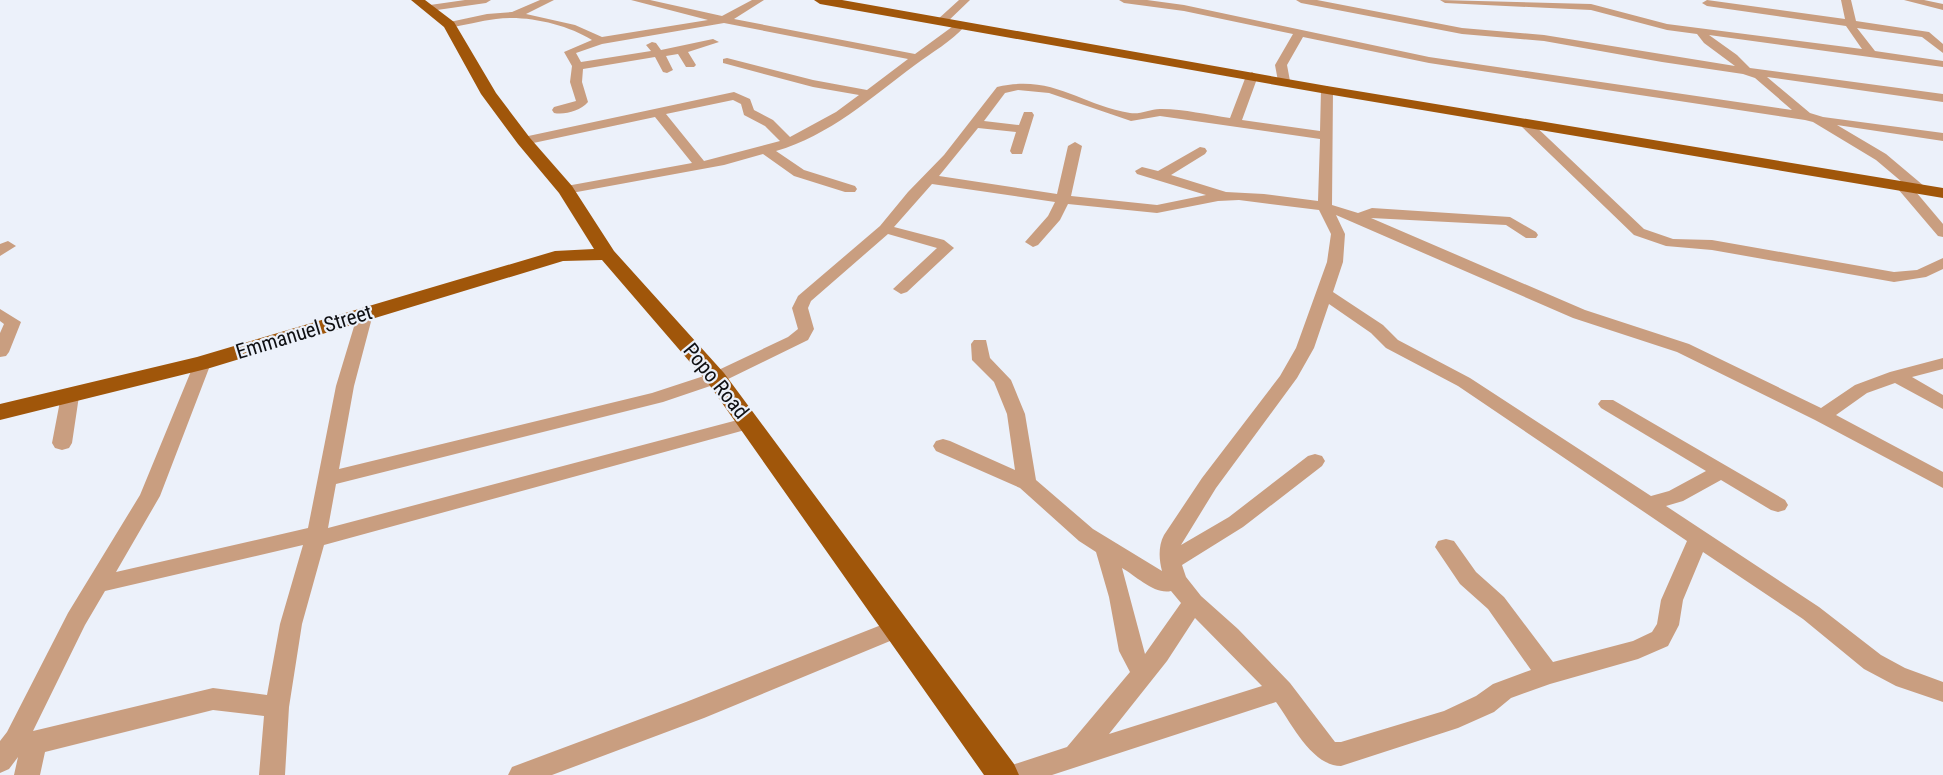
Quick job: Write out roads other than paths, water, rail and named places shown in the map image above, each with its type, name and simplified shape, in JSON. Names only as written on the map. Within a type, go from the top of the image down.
[{"type":"main road","points":[[825,0],[1327,90],[1943,193]]},
{"type":"main road","name":"Popo Road","points":[[424,4],[449,25],[489,94],[524,141],[566,190],[607,254],[716,378],[899,627],[1003,775]]},
{"type":"main road","points":[[562,255],[585,242],[591,230]]},
{"type":"main road","name":"Emmanuel Street","points":[[0,412],[202,363],[562,255],[607,254]]},
{"type":"street","points":[[424,4],[486,0]]},
{"type":"street","points":[[449,25],[513,15],[549,0]]},
{"type":"street","points":[[636,0],[724,20],[919,58]]},
{"type":"street","points":[[558,110],[577,106],[582,102],[576,82],[578,66],[570,52],[600,41],[724,20],[759,0]]},
{"type":"street","points":[[941,22],[965,0]]},
{"type":"street","points":[[1124,0],[1184,8],[1429,60],[1943,137]]},
{"type":"street","points":[[1300,0],[1462,31],[1544,38],[1748,72],[1943,98]]},
{"type":"street","points":[[1338,8],[1361,0]]},
{"type":"street","points":[[1445,0],[1591,7],[1641,21],[1701,32],[1870,52],[1943,64]]},
{"type":"street","points":[[1591,7],[1608,0]]},
{"type":"street","points":[[1846,0],[1852,28],[1870,52]]},
{"type":"street","points":[[1909,0],[1936,12],[1925,34]]},
{"type":"street","points":[[1707,3],[1925,34],[1943,50]]},
{"type":"street","points":[[513,15],[581,31],[595,36],[600,41]]},
{"type":"street","points":[[566,190],[700,165],[789,143],[811,133],[871,94],[960,26]]},
{"type":"street","points":[[1701,32],[1708,41],[1733,57],[1748,72],[1759,76],[1812,117],[1881,157],[1919,189]]},
{"type":"street","points":[[1284,81],[1281,65],[1299,34]]},
{"type":"street","points":[[642,35],[659,53],[667,70]]},
{"type":"street","points":[[578,66],[681,50],[713,42]]},
{"type":"street","points":[[681,50],[690,65]]},
{"type":"street","points":[[726,61],[813,83],[871,94]]},
{"type":"street","points":[[1235,122],[1252,76]]},
{"type":"street","points":[[328,479],[657,398],[716,378],[802,336],[806,329],[800,308],[804,299],[885,229],[949,158],[1001,90],[1017,87],[1059,91],[1131,117],[1160,112],[1325,136]]},
{"type":"street","points":[[1327,90],[1325,207],[1338,234],[1335,262],[1305,348],[1288,378],[1209,483],[1171,541],[1173,572],[1193,602],[1230,636],[1281,690],[1326,750],[1333,754],[1341,754],[1449,720],[1485,704],[1502,691],[1548,674],[1638,649],[1660,639],[1668,625],[1672,600],[1698,539]]},
{"type":"street","points":[[524,141],[734,96],[746,100],[749,104],[748,112],[769,123],[789,143]]},
{"type":"street","points":[[657,111],[700,165]]},
{"type":"street","points":[[1017,151],[1028,115]]},
{"type":"street","points":[[975,124],[1024,129]]},
{"type":"street","points":[[1526,124],[1638,232],[1657,240],[1712,245],[1894,277],[1920,274],[1943,263]]},
{"type":"street","points":[[1033,242],[1055,217],[1063,199],[1075,146]]},
{"type":"street","points":[[766,150],[799,173],[850,189]]},
{"type":"street","points":[[1160,176],[1200,151]]},
{"type":"street","points":[[1142,171],[1226,196],[1304,203],[1359,218],[1579,314],[1683,348],[1822,416],[1943,481]]},
{"type":"street","points":[[928,179],[1063,199],[1158,209],[1173,208],[1226,196]]},
{"type":"street","points":[[1903,186],[1943,233]]},
{"type":"street","points":[[1359,218],[1372,212],[1510,221],[1531,235]]},
{"type":"street","points":[[885,229],[939,243],[946,248],[901,289]]},
{"type":"street","points":[[1323,292],[1377,329],[1392,344],[1464,382],[1649,504],[1811,613],[1882,668],[1943,692]]},
{"type":"street","points":[[0,314],[13,322],[0,352]]},
{"type":"street","points":[[273,775],[277,707],[291,624],[316,537],[345,386],[365,314]]},
{"type":"street","points":[[980,344],[981,360],[1002,380],[1016,414],[1027,483]]},
{"type":"street","points":[[27,775],[25,742],[76,620],[150,496],[202,363]]},
{"type":"street","points":[[1822,416],[1861,389],[1896,376],[1943,363]]},
{"type":"street","points":[[1896,376],[1943,404]]},
{"type":"street","points":[[62,443],[70,396]]},
{"type":"street","points":[[1607,404],[1778,505]]},
{"type":"street","points":[[99,584],[316,537],[749,423]]},
{"type":"street","points":[[944,446],[1027,483],[1086,535],[1165,584],[1173,572],[1316,461]]},
{"type":"street","points":[[1649,504],[1676,496],[1722,471]]},
{"type":"street","points":[[1446,547],[1468,578],[1496,603],[1548,674]]},
{"type":"street","points":[[1106,549],[1120,597],[1131,651],[1142,672]]},
{"type":"street","points":[[1076,755],[1159,654],[1193,602]]},
{"type":"street","points":[[521,775],[695,710],[899,627]]},
{"type":"street","points":[[1015,775],[1281,690]]},
{"type":"street","points":[[0,761],[25,742],[213,699],[277,707]]}]
